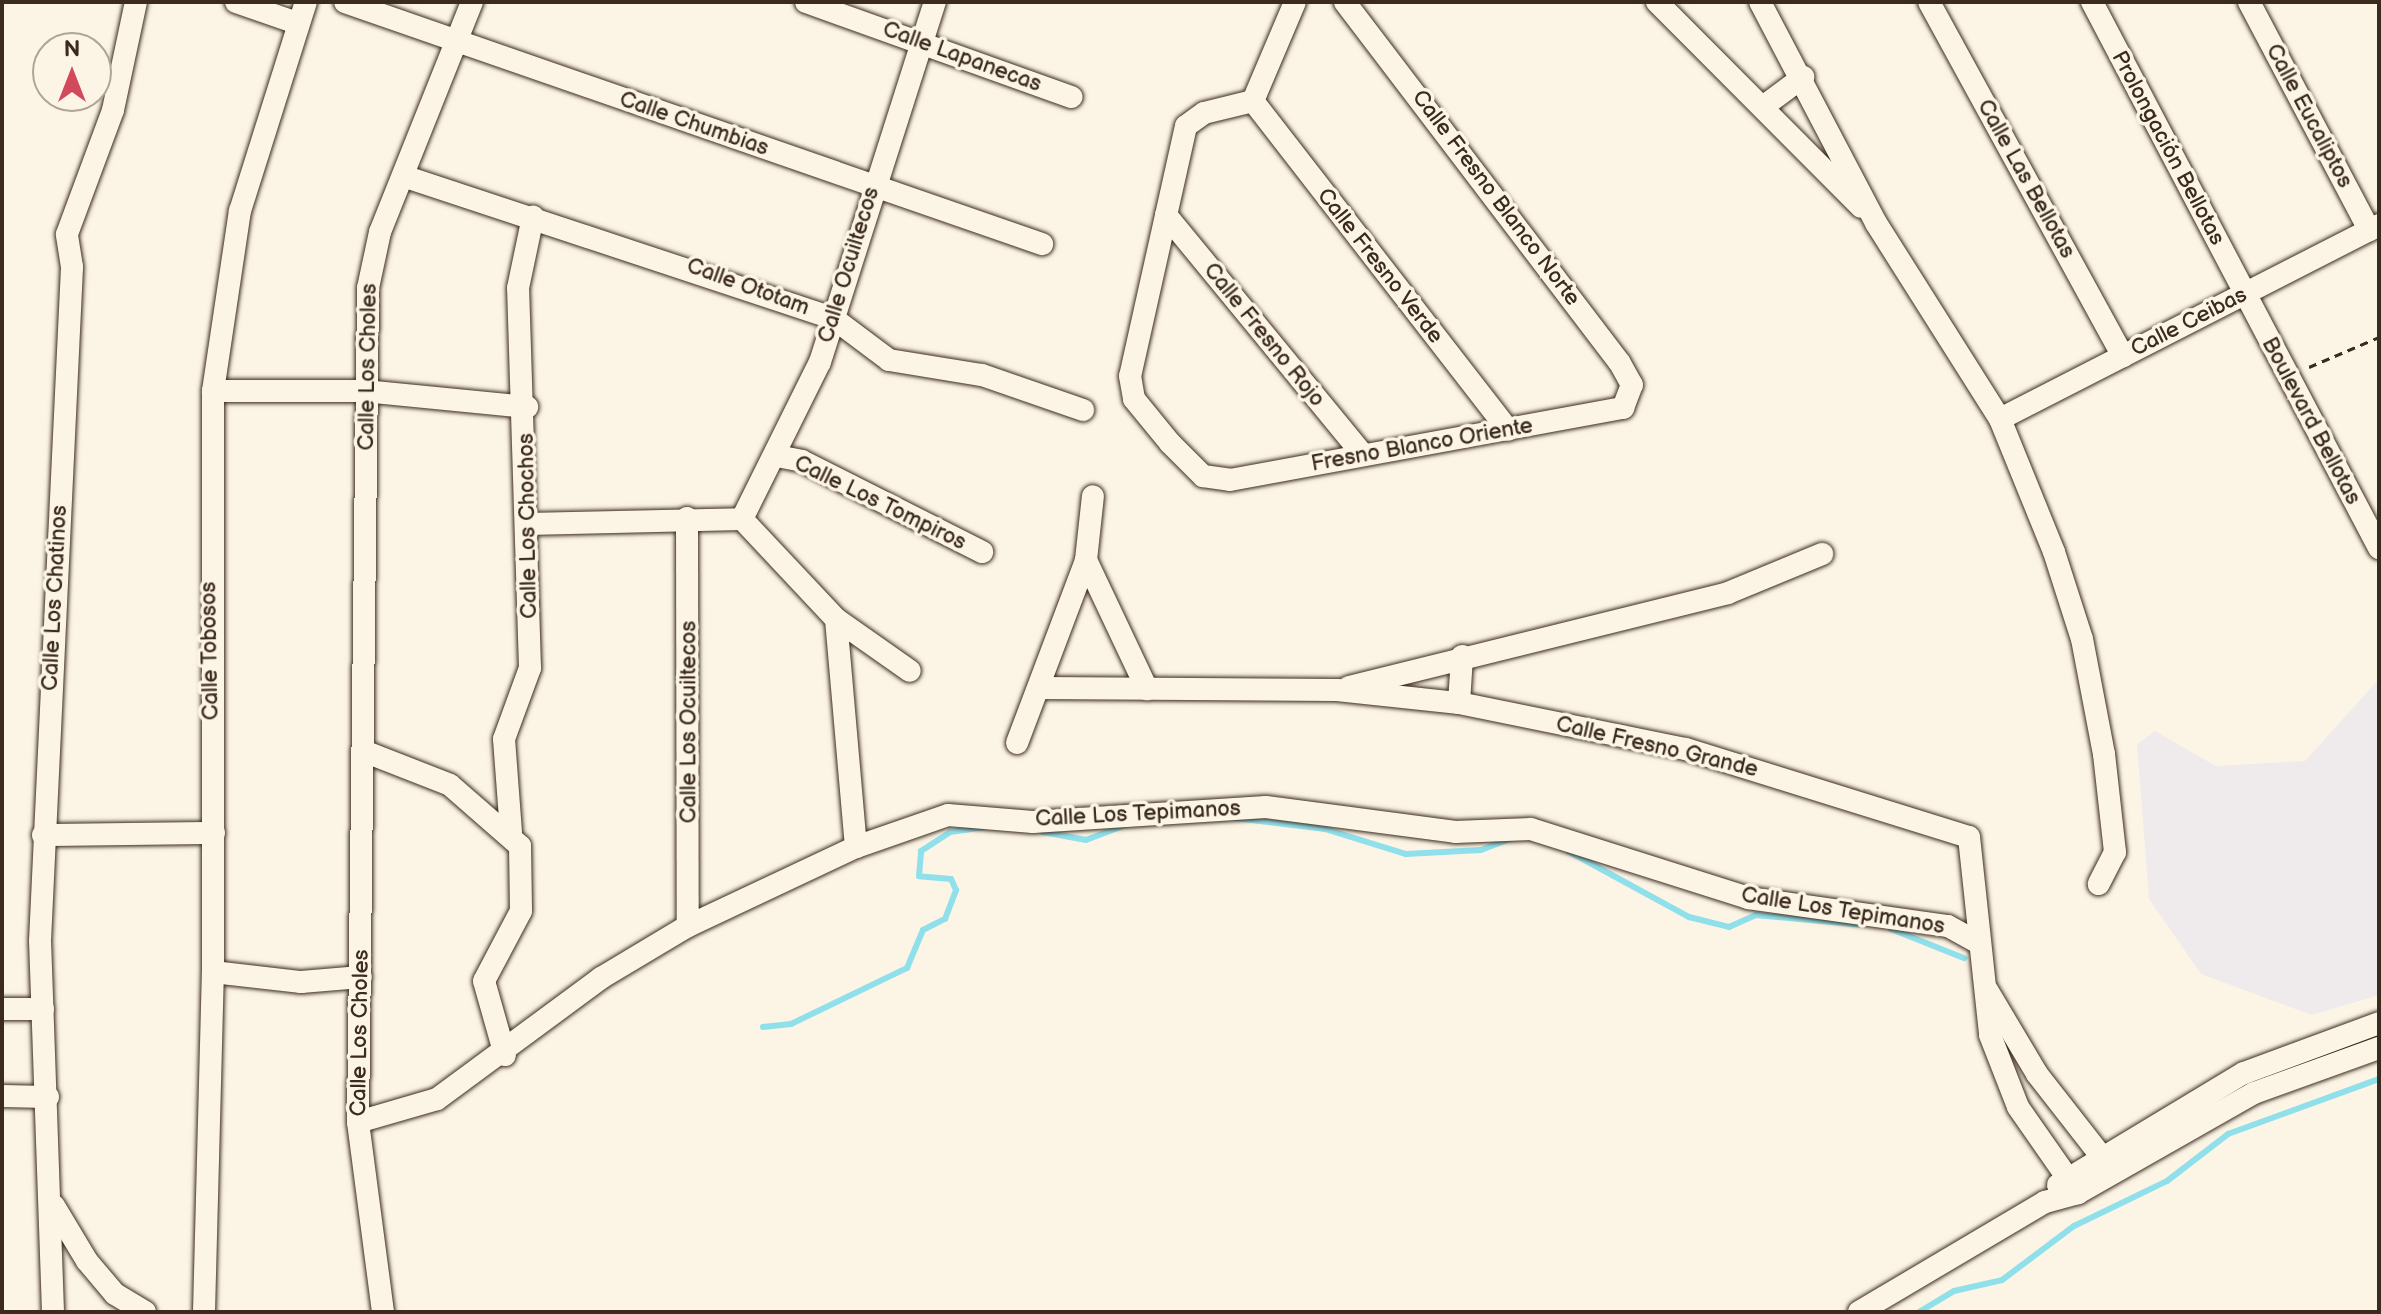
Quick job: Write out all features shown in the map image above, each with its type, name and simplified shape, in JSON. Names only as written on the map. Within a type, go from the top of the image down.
[{"type":"street","name":"Calle Los Chatinos","points":[[53,1312],[54,1205],[43,1009],[43,835],[72,267],[67,234],[113,110],[136,2]]},
{"type":"street","points":[[236,2],[297,23]]},
{"type":"street","name":"Calle Tobosos","points":[[204,1312],[213,972],[214,833],[207,477],[213,391],[236,227],[306,2]]},
{"type":"street","name":"Calle Chumbias","points":[[345,2],[1042,244]]},
{"type":"street","name":"Calle Los Choles","points":[[383,1312],[358,1122],[366,752],[364,391],[372,257],[460,42],[472,2]]},
{"type":"street","name":"Calle Lapanecas","points":[[806,2],[1072,97]]},
{"type":"street","name":"Calle Ocuiltecos","points":[[742,519],[777,456],[833,318],[872,187],[935,2]]},
{"type":"street","points":[[1166,215],[1186,126],[1204,113],[1253,101],[1295,2]]},
{"type":"street","name":"Calle Fresno Blanco Norte","points":[[1345,2],[1619,362],[1630,378],[1631,401]]},
{"type":"street","points":[[1657,2],[1764,106],[1876,223]]},
{"type":"street","points":[[1760,2],[1803,77],[1876,223],[2000,419],[2054,552],[2094,694],[2115,852],[2099,884]]},
{"type":"street","name":"Calle Las Bellotas","points":[[1929,2],[2123,356]]},
{"type":"street","name":"Prolongación Bellotas","points":[[2092,2],[2244,294]]},
{"type":"street","name":"Calle Eucaliptos","points":[[2249,2],[2374,227]]},
{"type":"street","points":[[1764,106],[1803,77]]},
{"type":"street","name":"Calle Fresno Verde","points":[[1253,101],[1508,430]]},
{"type":"street","name":"Calle Ototam","points":[[403,176],[833,318],[889,360],[982,375],[1083,410]]},
{"type":"street","name":"Fresno Blanco Oriente","points":[[1166,215],[1131,389],[1170,443],[1211,478],[1614,411],[1631,401]]},
{"type":"street","name":"Calle Fresno Rojo","points":[[1166,215],[1363,455]]},
{"type":"street","name":"Calle Los Chochos","points":[[511,832],[504,751],[530,668],[527,407],[518,288],[533,217]]},
{"type":"street","name":"Calle Ceibas","points":[[2000,419],[2374,227]]},
{"type":"street","name":"Boulevard Bellotas","points":[[2244,294],[2379,548]]},
{"type":"street","points":[[213,391],[364,391],[527,407]]},
{"type":"street","name":"Calle Los Tompiros","points":[[777,456],[802,461],[982,552]]},
{"type":"street","points":[[1017,743],[1042,688],[1086,560],[1093,496]]},
{"type":"street","name":"Calle Los Ocuiltecos","points":[[687,518],[688,926]]},
{"type":"street","points":[[527,524],[742,519],[836,619],[910,671]]},
{"type":"street","name":"Calle Fresno Grande","points":[[1337,690],[1462,656],[1728,593],[1822,554]]},
{"type":"street","points":[[1086,560],[1147,689]]},
{"type":"street","points":[[836,619],[856,847]]},
{"type":"street","points":[[1459,703],[1462,656]]},
{"type":"street","name":"Calle Fresno Grande","points":[[1042,688],[1337,690],[1459,703],[1686,749],[1969,837],[1979,943]]},
{"type":"street","points":[[366,752],[450,785],[511,832],[524,861],[521,911],[484,981],[505,1055]]},
{"type":"street","name":"Calle Los Tepimanos","points":[[358,1122],[437,1099],[505,1055],[601,978],[688,926],[856,847],[948,815],[1033,822],[1266,807],[1455,832],[1531,829],[1748,898],[1948,926],[1979,943]]},
{"type":"street","points":[[43,835],[214,833]]},
{"type":"street","points":[[1979,943],[1983,983],[2000,1067],[2072,1184]]},
{"type":"street","points":[[213,972],[301,982],[361,977]]},
{"type":"street","points":[[1983,983],[2037,1074],[2107,1164]]},
{"type":"street","points":[[2,1009],[43,1009]]},
{"type":"street","points":[[1859,1312],[2107,1164],[2244,1073],[2334,1037],[2379,1023]]},
{"type":"street","points":[[2334,1037],[2341,1059]]},
{"type":"street","points":[[2107,1164],[2254,1093],[2341,1059],[2379,1048]]},
{"type":"street","points":[[2,1096],[48,1097]]},
{"type":"street","name":"Calle Los Chatinos","points":[[54,1205],[96,1272],[145,1312]]},
{"type":"path","points":[[2286,376],[2379,337]]},
{"type":"shaded area","points":[[2379,679],[2379,995],[2312,1015],[2201,974],[2149,899],[2137,744],[2155,731],[2216,766],[2305,761]]},
{"type":"waterway","points":[[1235,818],[1325,829],[1406,854],[1481,850],[1509,839]]},
{"type":"waterway","points":[[1043,832],[1086,840],[1128,824]]},
{"type":"waterway","points":[[763,1027],[791,1024],[907,968],[923,930],[945,919],[956,890],[951,879],[919,876],[921,851],[950,832],[984,827]]},
{"type":"waterway","points":[[1568,851],[1689,917],[1729,927],[1756,915],[1864,925]]},
{"type":"waterway","points":[[1891,929],[1964,958]]},
{"type":"waterway","points":[[1919,1312],[1954,1291],[2002,1280],[2074,1226],[2167,1181],[2228,1134],[2379,1079]]}]
